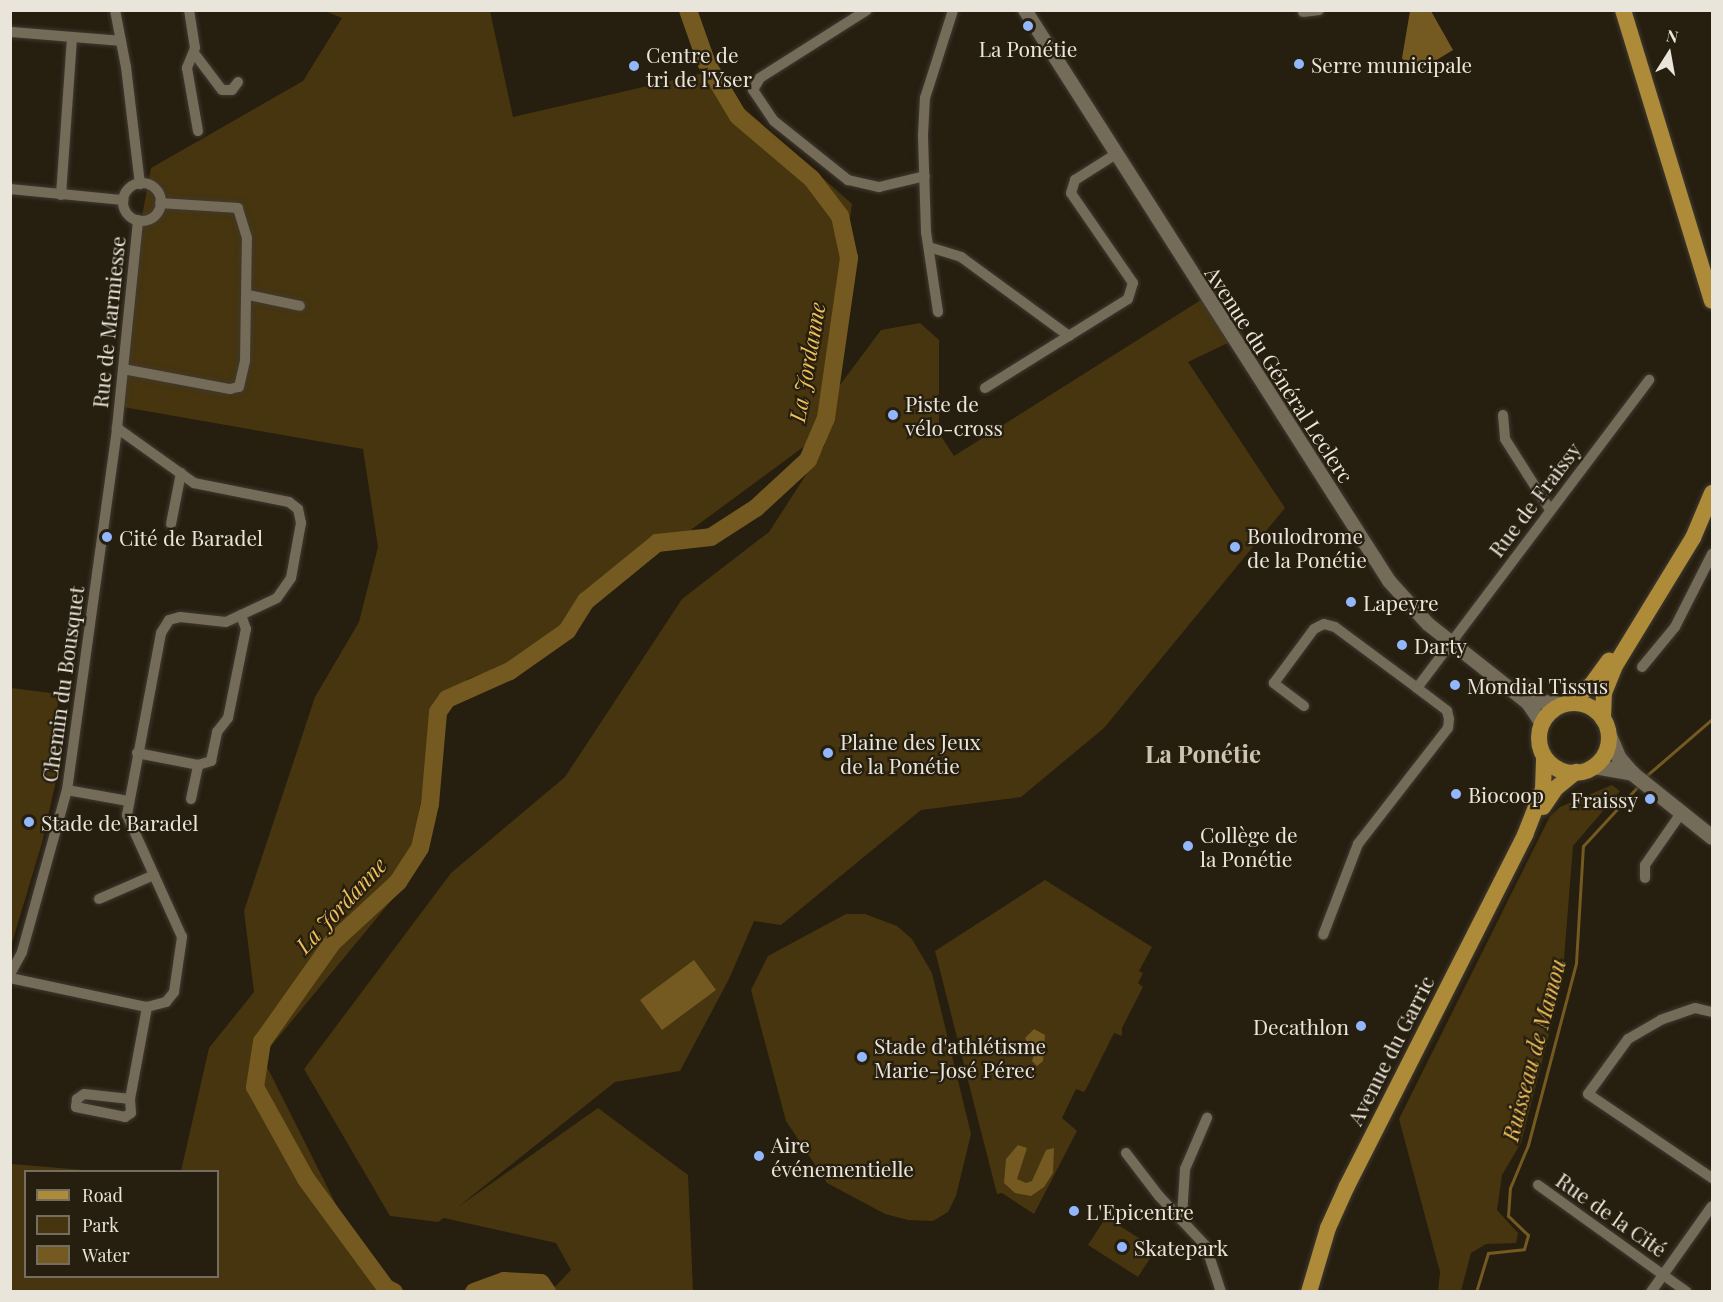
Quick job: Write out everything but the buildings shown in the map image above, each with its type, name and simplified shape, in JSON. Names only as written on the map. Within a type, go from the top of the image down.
[{"type":"main road","points":[[1623,10],[1713,301]]},
{"type":"main road","points":[[1632,773],[1594,766],[1576,772],[1554,767],[1544,758],[1539,743],[1542,724],[1553,710],[1566,704],[1599,676],[1635,627],[1693,538],[1713,493]]},
{"type":"main road","points":[[1635,627],[1608,681],[1603,719],[1619,758],[1632,773],[1713,837]]},
{"type":"main road","points":[[1566,704],[1588,706],[1603,719]]},
{"type":"main road","points":[[1594,766],[1605,753],[1609,735]]},
{"type":"main road","name":"Avenue du Garric","points":[[1309,1292],[1328,1228],[1347,1186],[1524,835],[1542,789],[1544,758]]},
{"type":"main road","name":"Avenue du Garric","points":[[1524,835],[1556,788],[1576,772]]},
{"type":"street","points":[[115,10],[140,184]]},
{"type":"street","points":[[189,10],[194,53],[222,90],[232,90],[238,82]]},
{"type":"street","points":[[867,10],[760,78],[753,90],[774,121],[848,180],[879,187],[925,176]]},
{"type":"street","points":[[938,312],[929,247],[925,176],[925,98],[953,10]]},
{"type":"street","name":"Avenue du Général Leclerc","points":[[1025,10],[1375,561],[1405,602],[1543,702],[1566,704]]},
{"type":"street","name":"Avenue du Général Leclerc","points":[[1035,10],[1398,578],[1453,638],[1522,698],[1542,724]]},
{"type":"street","points":[[1302,12],[1319,10]]},
{"type":"street","points":[[10,33],[121,41]]},
{"type":"street","points":[[61,195],[72,37]]},
{"type":"street","points":[[194,53],[187,68],[198,131]]},
{"type":"street","points":[[985,388],[1128,299],[1133,283],[1071,193],[1075,180],[1116,154]]},
{"type":"street","points":[[140,184],[152,187],[160,203],[155,215],[138,220],[126,211],[123,200],[128,189],[140,184]]},
{"type":"street","points":[[10,189],[123,200]]},
{"type":"street","points":[[123,369],[230,389],[239,387],[245,361],[248,295],[247,238],[238,208],[160,203]]},
{"type":"street","name":"Rue de Marmiesse","points":[[117,428],[138,220]]},
{"type":"street","points":[[929,247],[961,257],[1069,336]]},
{"type":"street","points":[[248,295],[300,306]]},
{"type":"street","name":"Rue de Fraissy","points":[[1417,688],[1649,380]]},
{"type":"street","points":[[1503,414],[1504,439],[1550,510]]},
{"type":"street","points":[[10,978],[147,1008],[166,1002],[174,992],[182,937],[126,815],[161,633],[169,620],[180,617],[214,623],[241,615],[277,598],[286,589],[301,523],[298,509],[290,502],[194,483],[117,428]]},
{"type":"street","name":"Chemin du Bousquet","points":[[10,974],[22,952],[67,790],[117,428]]},
{"type":"street","points":[[171,524],[181,473]]},
{"type":"street","points":[[1642,667],[1675,627],[1713,554]]},
{"type":"street","points":[[137,753],[198,765],[211,761],[217,732],[228,718],[246,629],[241,615]]},
{"type":"street","points":[[1304,706],[1274,683],[1314,629],[1324,624],[1335,627],[1447,711],[1448,728],[1358,844],[1323,935]]},
{"type":"street","points":[[191,798],[198,765]]},
{"type":"street","points":[[67,790],[128,801]]},
{"type":"street","points":[[1646,879],[1645,865],[1682,812]]},
{"type":"street","points":[[99,899],[154,875]]},
{"type":"street","points":[[130,1099],[84,1094],[77,1099],[76,1107],[125,1117],[131,1113],[130,1099],[147,1008]]},
{"type":"street","points":[[1713,1012],[1695,1008],[1661,1020],[1628,1039],[1588,1094],[1713,1178]]},
{"type":"street","points":[[1182,1216],[1185,1169],[1207,1118]]},
{"type":"street","points":[[1126,1153],[1159,1197],[1182,1216],[1206,1246],[1221,1292]]},
{"type":"street","name":"Rue de la Cité","points":[[1538,1185],[1687,1292]]},
{"type":"street","points":[[1651,1292],[1713,1206]]},
{"type":"green space","points":[[325,11],[490,11],[513,117],[704,73],[852,204],[821,434],[684,535],[652,543],[585,596],[564,630],[524,658],[468,679],[435,709],[409,879],[262,1057],[370,1272],[385,1291],[11,1292],[11,1148],[12,1164],[83,1170],[24,1170],[24,1278],[219,1278],[219,1170],[181,1170],[209,1048],[254,992],[244,911],[315,697],[359,622],[378,547],[363,449],[123,407],[140,227],[151,168],[303,81],[342,18]]},
{"type":"green space","name":"Plaine des Jeux de la Ponétie","points":[[1204,298],[1232,341],[1188,362],[1285,508],[1104,728],[1021,797],[921,810],[781,925],[754,921],[729,979],[680,1071],[615,1082],[458,1207],[598,1108],[688,1175],[693,1291],[551,1291],[571,1270],[556,1243],[444,1218],[438,1222],[390,1216],[304,1069],[451,873],[565,777],[682,599],[769,532],[824,447],[834,393],[881,330],[920,323],[939,340],[939,433],[954,456]]},
{"type":"green space","name":"Stade de Baradel","points":[[11,688],[59,694],[54,733],[64,746],[42,843],[11,946]]},
{"type":"green space","points":[[1612,785],[1620,791],[1573,846],[1562,984],[1521,1143],[1502,1175],[1497,1210],[1518,1233],[1516,1243],[1486,1244],[1471,1253],[1461,1291],[1438,1291],[1440,1272],[1399,1119],[1550,816],[1560,807]]},
{"type":"green space","points":[[1045,880],[1152,947],[1139,971],[1143,973],[1138,983],[1143,987],[1122,1028],[1122,1036],[1114,1033],[1084,1092],[1076,1089],[1062,1118],[1077,1131],[1034,1214],[1002,1193],[997,1194],[935,951]]},
{"type":"green space","name":"Stade d'athlétisme Marie-José Pérec","points":[[846,914],[865,914],[897,926],[912,939],[932,973],[971,1134],[956,1196],[948,1212],[933,1221],[908,1220],[885,1214],[827,1183],[786,1121],[751,990],[768,956]]},
{"type":"green space","name":"Skatepark","points":[[1106,1217],[1156,1249],[1138,1277],[1088,1245]]},
{"type":"water","points":[[1410,11],[1431,11],[1453,50],[1412,75],[1402,58]]},
{"type":"water","points":[[694,960],[716,990],[662,1030],[640,1000]]},
{"type":"water","points":[[1034,1029],[1045,1035],[1043,1061],[1037,1066],[1032,1061],[1036,1047],[1030,1047],[1025,1038]]},
{"type":"water","points":[[1018,1145],[1027,1148],[1017,1179],[1026,1183],[1032,1181],[1046,1150],[1054,1148],[1053,1173],[1044,1187],[1031,1196],[1015,1193],[1004,1183],[1006,1159]]},
{"type":"waterway","name":"La Jordanne","points":[[394,1292],[386,1288],[306,1179],[255,1087],[262,1042],[332,943],[398,882],[420,848],[430,804],[438,712],[447,699],[510,671],[567,631],[586,601],[657,543],[711,537],[756,508],[808,460],[826,418],[849,258],[840,216],[812,179],[738,116],[707,64],[688,10]]},
{"type":"waterway","name":"Ruisseau de Mamou","points":[[1646,776],[1712,719]]},
{"type":"waterway","name":"Ruisseau de Mamou","points":[[1476,1292],[1488,1253],[1524,1249],[1528,1235],[1508,1216],[1510,1188],[1528,1145],[1576,963],[1583,846],[1640,784]]},
{"type":"waterway","name":"La Jordanne","points":[[474,1292],[504,1281],[541,1283],[547,1292]]},
{"type":"place","name":"La Ponétie","points":[[1028,26]]},
{"type":"place","name":"Serre municipale","points":[[1299,64]]},
{"type":"place","name":"Centre de tri de l'Yser","points":[[634,66]]},
{"type":"place","name":"Piste de vélo-cross","points":[[893,415]]},
{"type":"place","name":"Cité de Baradel","points":[[107,537]]},
{"type":"place","name":"Boulodrome de la Ponétie","points":[[1235,547]]},
{"type":"place","name":"Lapeyre","points":[[1351,602]]},
{"type":"place","name":"Darty","points":[[1402,645]]},
{"type":"place","name":"Mondial Tissus","points":[[1455,685]]},
{"type":"place","name":"Plaine des Jeux de la Ponétie","points":[[828,753]]},
{"type":"place","name":"Biocoop","points":[[1456,794]]},
{"type":"place","name":"Fraissy","points":[[1650,799]]},
{"type":"place","name":"Stade de Baradel","points":[[29,822]]},
{"type":"place","name":"Collège de la Ponétie","points":[[1188,846]]},
{"type":"place","name":"Decathlon","points":[[1361,1026]]},
{"type":"place","name":"Stade d'athlétisme Marie-José Pérec","points":[[862,1057]]},
{"type":"place","name":"Aire événementielle","points":[[759,1156]]},
{"type":"place","name":"L'Epicentre","points":[[1074,1211]]},
{"type":"place","name":"Skatepark","points":[[1122,1247]]},
{"type":"district","name":"La Ponétie","points":[[1203,754]]}]
